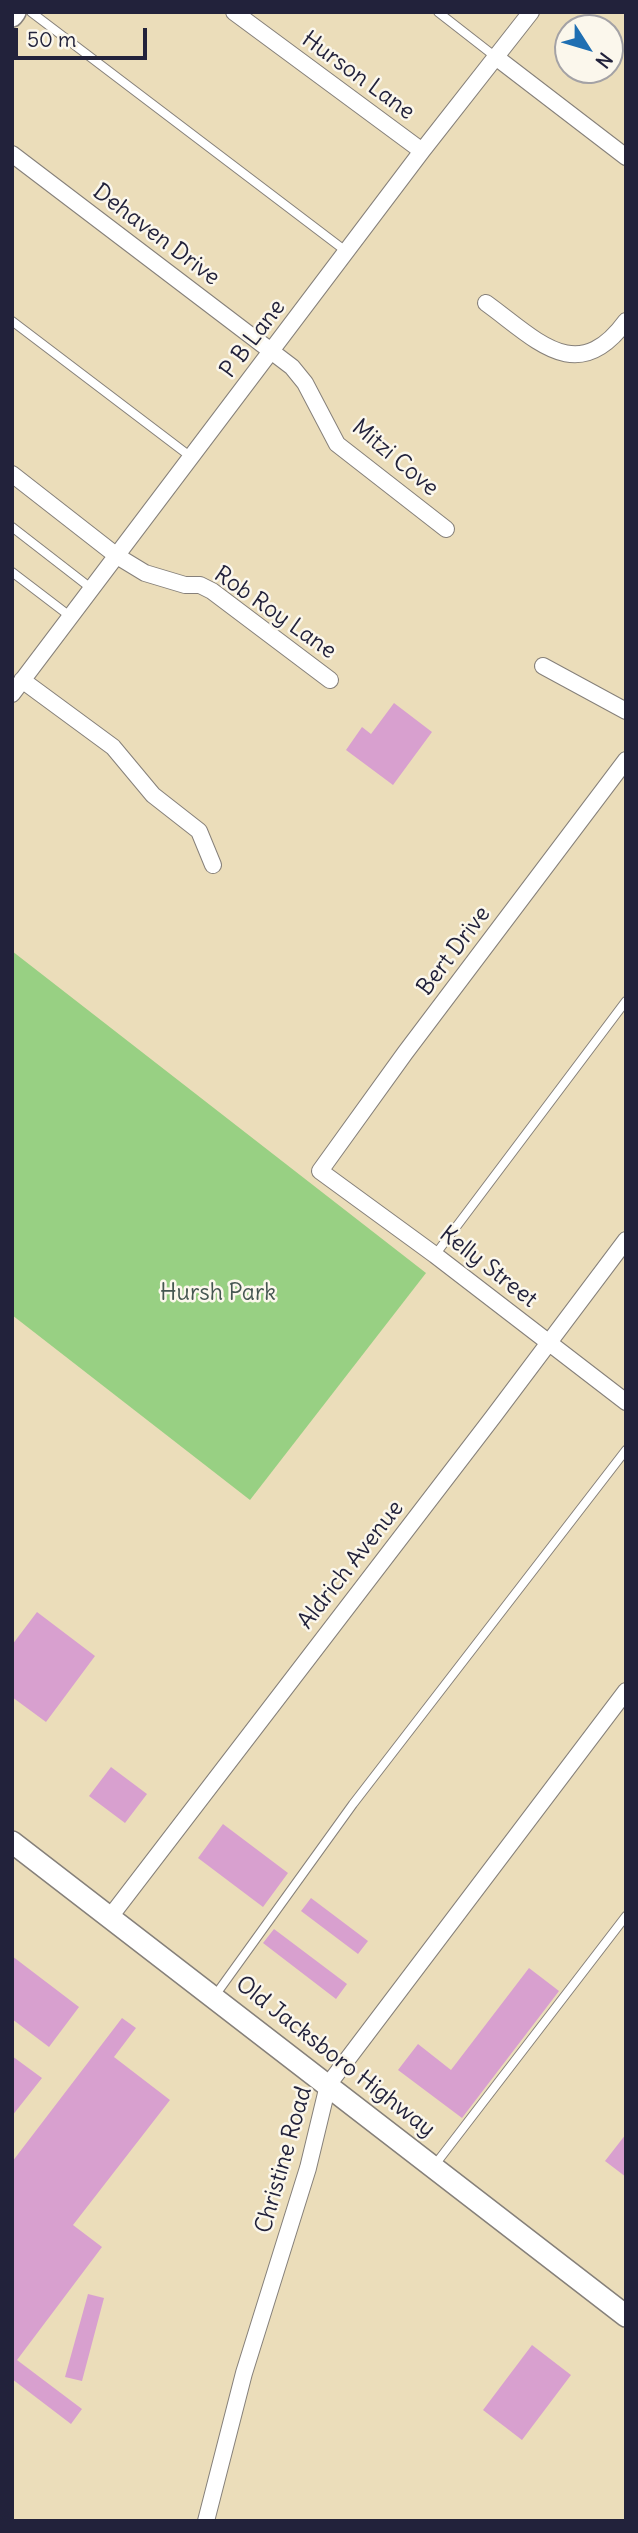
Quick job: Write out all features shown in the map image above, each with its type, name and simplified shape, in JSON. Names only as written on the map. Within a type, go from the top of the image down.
[{"type":"main road","name":"Old Jacksboro Highway","points":[[13,1845],[626,2316]]},
{"type":"street","name":"Hurson Lane","points":[[234,12],[422,151]]},
{"type":"street","name":"P B Lane","points":[[12,694],[422,151],[531,12]]},
{"type":"street","points":[[497,58],[626,157]]},
{"type":"street","name":"Dehaven Drive","points":[[12,154],[272,351]]},
{"type":"street","points":[[486,303],[536,339],[565,355],[582,355],[598,349],[612,341],[626,321]]},
{"type":"street","name":"Mitzi Cove","points":[[272,351],[292,367],[305,383],[337,444],[446,528]]},
{"type":"street","name":"Rob Roy Lane","points":[[12,474],[117,556],[145,573],[185,585],[200,585],[212,591],[330,680]]},
{"type":"street","points":[[543,666],[626,711]]},
{"type":"street","points":[[22,680],[113,747],[153,795],[199,831],[213,865]]},
{"type":"street","name":"Bert Drive","points":[[320,1171],[626,760]]},
{"type":"street","name":"Kelly Street","points":[[320,1171],[435,1255],[626,1402]]},
{"type":"street","name":"Aldrich Avenue","points":[[110,1917],[626,1240]]},
{"type":"street","name":"Christine Road","points":[[206,2521],[244,2373],[308,2168],[328,2085],[626,1691]]},
{"type":"lane","points":[[31,12],[347,252]]},
{"type":"lane","points":[[438,12],[497,58]]},
{"type":"lane","points":[[12,321],[192,458]]},
{"type":"lane","points":[[12,527],[92,589]]},
{"type":"lane","points":[[12,572],[71,617]]},
{"type":"lane","points":[[435,1255],[626,1001]]},
{"type":"lane","points":[[214,1997],[353,1804],[626,1450]]},
{"type":"lane","points":[[434,2166],[626,1916]]},
{"type":"green space","name":"Hursh Park","points":[[12,951],[426,1273],[250,1500],[12,1315]]},
{"type":"building","points":[[394,703],[432,732],[393,785],[346,750],[362,727],[371,734]]},
{"type":"building","points":[[37,1612],[95,1656],[46,1722],[12,1697],[12,1645]]},
{"type":"building","points":[[111,1767],[147,1794],[125,1823],[89,1796]]},
{"type":"building","points":[[223,1824],[288,1873],[263,1907],[198,1858]]},
{"type":"building","points":[[311,1898],[368,1941],[358,1954],[301,1911]]},
{"type":"building","points":[[274,1929],[347,1984],[336,1999],[263,1943]]},
{"type":"building","points":[[12,1956],[79,2007],[49,2047],[12,2019]]},
{"type":"building","points":[[529,1968],[559,1991],[462,2118],[398,2070],[418,2044],[451,2070]]},
{"type":"building","points":[[122,2018],[136,2028],[114,2057],[170,2100],[73,2225],[102,2247],[17,2360],[82,2409],[71,2424],[12,2379],[12,2162]]},
{"type":"building","points":[[12,2056],[42,2078],[12,2116]]},
{"type":"building","points":[[626,2134],[626,2177],[605,2161]]},
{"type":"building","points":[[88,2294],[104,2298],[82,2381],[65,2377]]},
{"type":"building","points":[[532,2345],[571,2375],[522,2440],[483,2410]]}]
